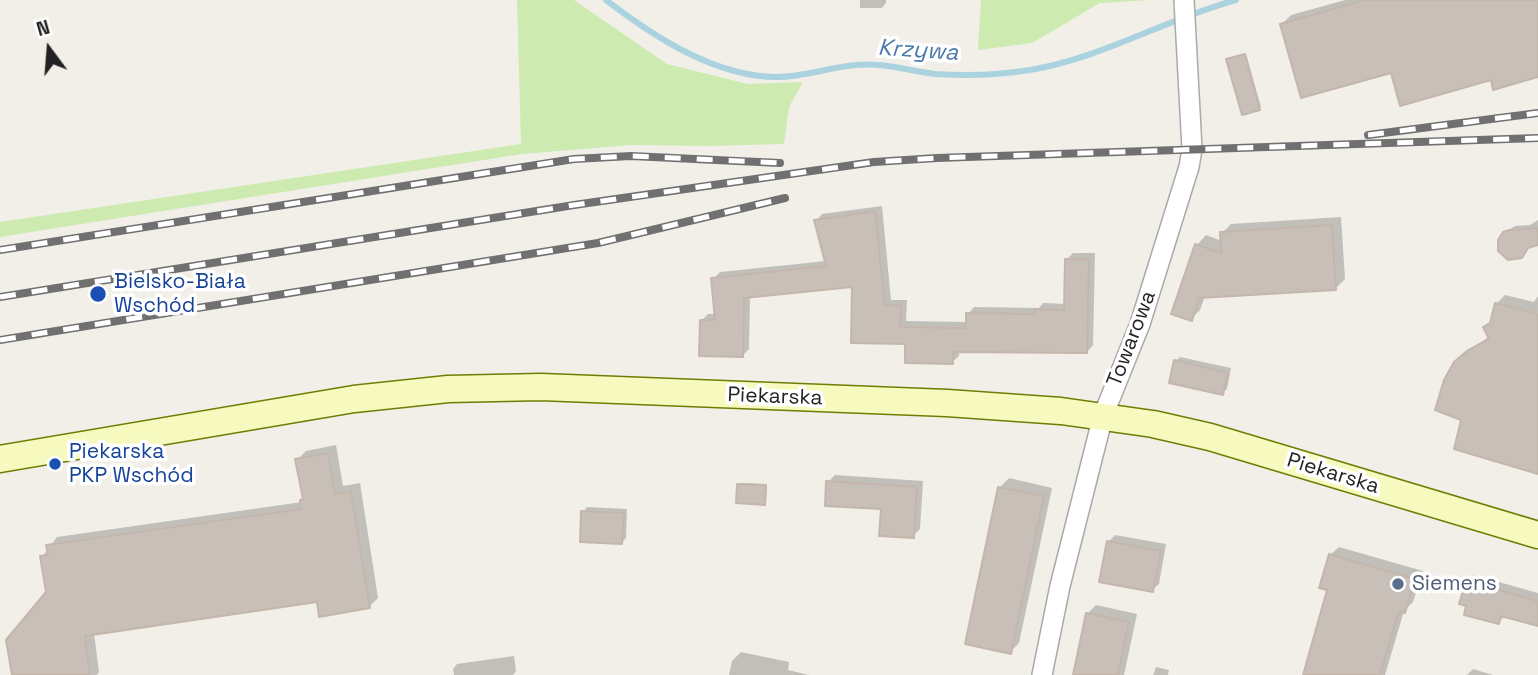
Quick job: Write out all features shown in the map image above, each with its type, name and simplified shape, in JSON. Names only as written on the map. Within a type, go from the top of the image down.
[{"type":"street","name":"Towarowa","points":[[1042,675],[1060,586],[1103,416],[1140,324],[1189,167],[1192,149],[1184,2]]},
{"type":"street","name":"Piekarska","points":[[0,459],[354,399],[470,388],[541,387],[947,403],[1030,408],[1153,424],[1210,437],[1538,535]]},
{"type":"green space","points":[[517,0],[574,0],[667,64],[748,84],[803,82],[789,107],[784,144],[631,145],[522,154],[0,237],[0,222],[521,144]]},
{"type":"green space","points":[[981,0],[1151,0],[1100,3],[1032,43],[978,50]]},
{"type":"building","points":[[1365,0],[1538,0],[1538,77],[1493,90],[1491,80],[1400,106],[1391,73],[1301,98],[1280,24]]},
{"type":"building","points":[[1245,54],[1260,110],[1242,115],[1226,59]]},
{"type":"building","points":[[875,211],[885,305],[901,306],[900,327],[966,328],[966,313],[1035,314],[1035,309],[1064,310],[1065,259],[1089,259],[1087,353],[953,352],[953,364],[905,363],[905,344],[851,343],[852,287],[744,298],[743,357],[699,356],[700,320],[715,320],[711,278],[826,266],[814,220]]},
{"type":"building","points":[[1332,225],[1336,290],[1199,298],[1192,321],[1171,314],[1195,244],[1221,253],[1220,232]]},
{"type":"building","points":[[1538,228],[1538,245],[1528,248],[1522,258],[1508,260],[1498,251],[1498,240],[1503,232]]},
{"type":"building","points":[[1495,303],[1538,314],[1538,474],[1454,449],[1461,420],[1435,410],[1444,380],[1454,362],[1489,339],[1483,327],[1490,323]]},
{"type":"building","points":[[1174,360],[1228,373],[1223,395],[1169,383]]},
{"type":"building","points":[[328,453],[335,494],[351,491],[370,608],[319,617],[317,602],[85,636],[90,675],[12,675],[6,640],[46,592],[40,556],[48,555],[46,545],[301,509],[300,500],[303,499],[295,459]]},
{"type":"building","points":[[826,481],[917,487],[914,538],[879,536],[881,509],[825,506]]},
{"type":"building","points":[[737,484],[766,485],[765,505],[736,503]]},
{"type":"building","points":[[998,487],[1044,496],[1011,654],[965,644]]},
{"type":"building","points":[[581,511],[624,513],[622,544],[580,542]]},
{"type":"building","points":[[1107,541],[1161,551],[1153,592],[1099,582]]},
{"type":"building","points":[[1329,554],[1415,579],[1405,613],[1399,611],[1380,675],[1303,675],[1327,590],[1319,588]]},
{"type":"building","points":[[1466,581],[1538,601],[1538,626],[1501,616],[1499,624],[1464,615],[1466,606],[1459,604]]},
{"type":"building","points":[[1086,613],[1129,622],[1118,675],[1073,675]]},
{"type":"waterway","name":"Krzywa","points":[[606,0],[664,40],[708,62],[731,70],[777,77],[866,64],[947,75],[1030,70],[1083,57],[1184,17],[1236,0]]},
{"type":"railway","points":[[1368,135],[1538,113]]},
{"type":"railway","points":[[0,297],[574,205],[874,162],[1538,138]]},
{"type":"railway","points":[[0,250],[574,159],[631,156],[780,163]]},
{"type":"railway","points":[[0,340],[598,243],[785,198]]},
{"type":"place","name":"Bielsko-Biała Wschód","points":[[98,294]]},
{"type":"place","name":"Piekarska PKP Wschód","points":[[55,464]]},
{"type":"place","name":"Siemens","points":[[1398,584]]}]
